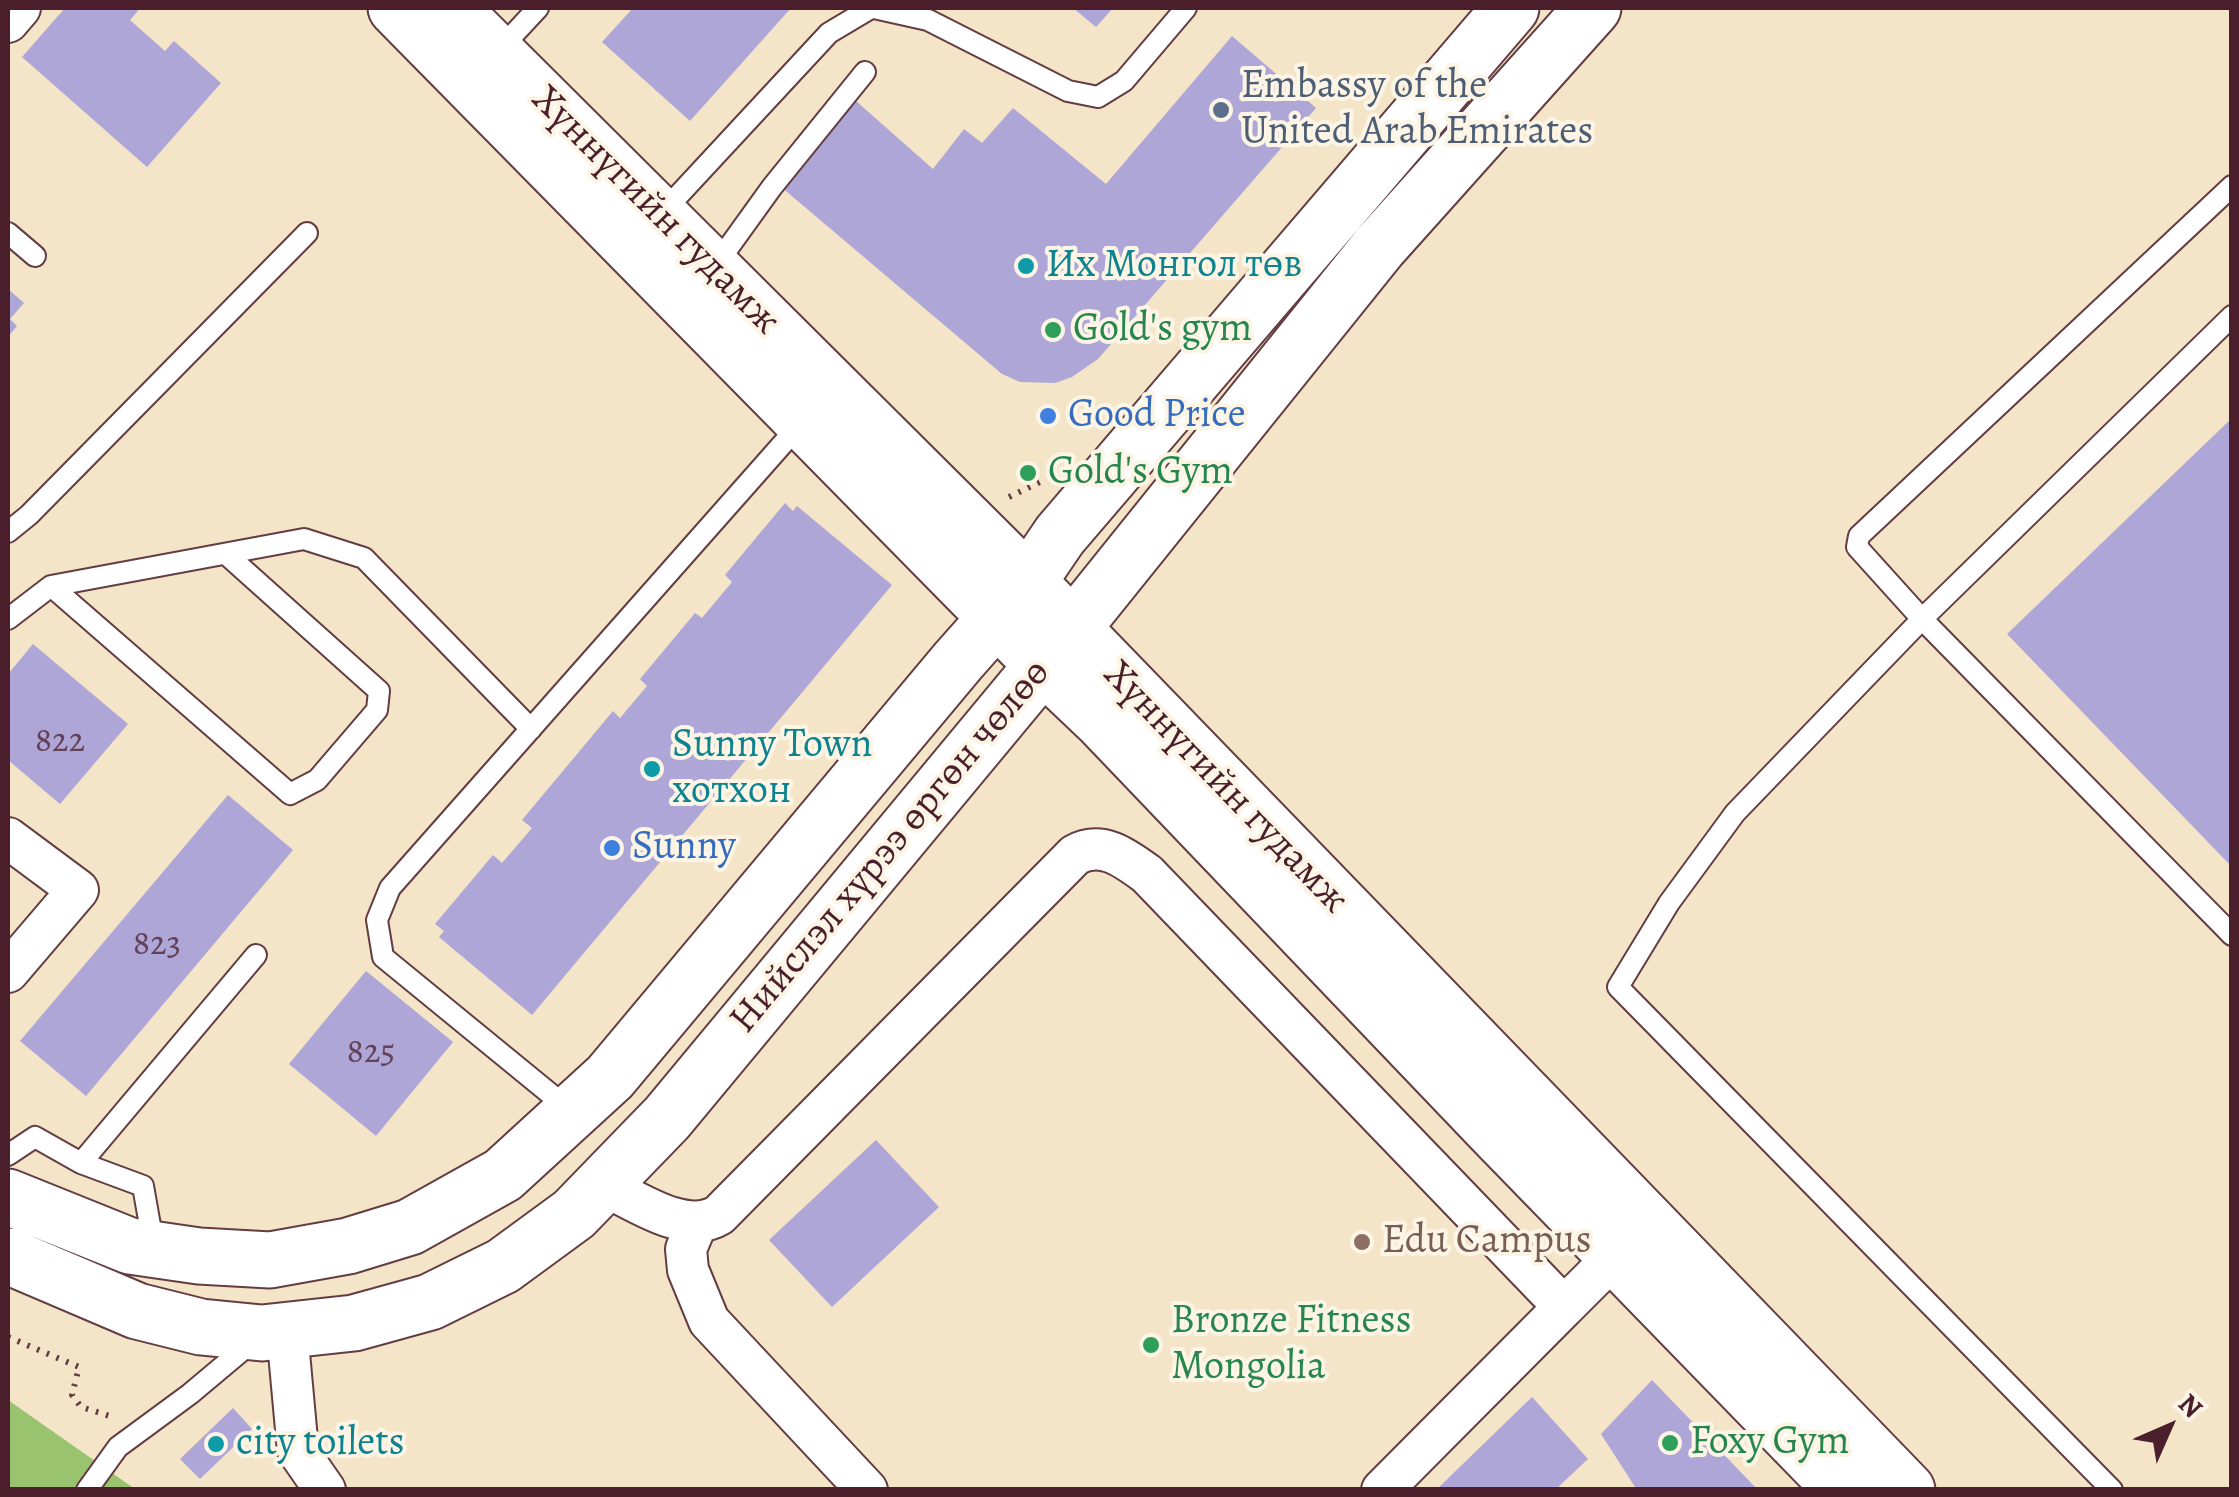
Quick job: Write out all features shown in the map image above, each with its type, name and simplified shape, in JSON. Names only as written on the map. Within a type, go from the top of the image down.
[{"type":"main road","name":"Хүннүгийн гудамж","points":[[396,8],[483,67],[660,216],[699,284],[804,421],[1013,600]]},
{"type":"main road","name":"Хүннүгийн гудамж","points":[[451,8],[483,67],[1057,647],[1907,1490]]},
{"type":"main road","name":"Нийслэл хүрээ өргөн чөлөө","points":[[8,1197],[130,1246],[199,1256],[270,1260],[348,1246],[410,1228],[503,1176],[610,1077],[1013,600],[1060,535],[1511,8]]},
{"type":"main road","name":"Нийслэл хүрээ өргөн чөлөө","points":[[8,1256],[137,1312],[202,1327],[274,1332],[354,1323],[430,1302],[503,1266],[574,1214],[667,1118],[1057,647],[1378,248],[1593,8]]},
{"type":"main road","name":"Хүннүгийн гудамж","points":[[1057,647],[1102,720],[1843,1490]]},
{"type":"street","points":[[8,22],[20,8]]},
{"type":"street","points":[[8,838],[78,890],[8,972]]},
{"type":"street","points":[[603,1185],[676,1218],[697,1223],[708,1221],[724,1210],[1075,855],[1100,849],[1126,859],[1147,874],[1564,1307]]},
{"type":"street","points":[[697,1223],[686,1248],[688,1270],[709,1321],[867,1490]]},
{"type":"street","points":[[1382,1490],[1614,1256]]},
{"type":"street","points":[[274,1332],[298,1452],[326,1490]]},
{"type":"lane","points":[[483,67],[538,8]]},
{"type":"lane","points":[[660,216],[829,32],[872,8],[928,20],[1068,92],[1098,97],[1124,81],[1186,8]]},
{"type":"lane","points":[[699,284],[865,72]]},
{"type":"lane","points":[[2232,186],[1860,536],[1857,547],[1922,619],[2232,935]]},
{"type":"lane","points":[[8,233],[35,256]]},
{"type":"lane","points":[[8,532],[307,233]]},
{"type":"lane","points":[[2112,1490],[1618,987],[1669,903],[1735,813],[1922,619],[2232,316]]},
{"type":"lane","points":[[572,1112],[383,957],[377,920],[390,888],[804,421]]},
{"type":"lane","points":[[8,618],[51,586],[304,540],[364,558],[531,730]]},
{"type":"lane","points":[[51,586],[290,794],[317,780],[378,710],[379,691],[226,554]]},
{"type":"lane","points":[[81,1163],[256,955]]},
{"type":"lane","points":[[8,1155],[35,1136],[81,1163],[143,1186],[155,1250]]},
{"type":"lane","points":[[87,1490],[118,1446],[274,1332]]},
{"type":"path","points":[[8,1337],[79,1367],[72,1395],[81,1406],[112,1418],[126,1406]]},
{"type":"green space","points":[[8,1400],[135,1489],[8,1489]]},
{"type":"building","points":[[65,8],[134,8],[138,11],[130,20],[165,51],[174,41],[221,83],[147,167],[22,57]]},
{"type":"building","points":[[633,8],[791,8],[690,121],[602,42]]},
{"type":"building","points":[[1073,8],[1113,8],[1096,27]]},
{"type":"building","name":"Их Монгол төв","points":[[1232,36],[1316,108],[1098,359],[1072,377],[1055,383],[1020,382],[1002,374],[780,186],[856,101],[933,169],[964,129],[982,143],[1013,108],[1106,184]]},
{"type":"building","points":[[8,289],[24,303],[10,319],[17,326],[8,337]]},
{"type":"building","points":[[2232,418],[2232,867],[2007,634]]},
{"type":"building","name":"Sunny Town хотхон","points":[[785,503],[793,511],[797,506],[892,585],[532,1015],[439,937],[444,931],[435,924],[493,855],[502,863],[532,828],[522,820],[613,711],[620,718],[647,686],[640,679],[695,613],[702,618],[732,582],[725,575]]},
{"type":"building","points":[[33,644],[128,724],[60,804],[8,760],[8,674]]},
{"type":"building","points":[[228,795],[293,850],[86,1096],[20,1041]]},
{"type":"building","points":[[366,971],[453,1042],[376,1136],[289,1064]]},
{"type":"building","points":[[876,1140],[939,1207],[832,1307],[769,1240]]},
{"type":"building","points":[[1652,1380],[1758,1490],[1637,1490],[1601,1434]]},
{"type":"building","points":[[1532,1397],[1588,1459],[1555,1490],[1436,1490]]},
{"type":"building","name":"city toilets","points":[[233,1408],[252,1429],[200,1479],[180,1459]]},
{"type":"place","name":"Embassy of the United Arab Emirates","points":[[1221,110]]},
{"type":"place","name":"Их Монгол төв","points":[[1026,266]]},
{"type":"place","name":"Gold's gym","points":[[1053,330]]},
{"type":"place","name":"Good Price","points":[[1048,416]]},
{"type":"place","name":"Gold's Gym","points":[[1028,473]]},
{"type":"place","name":"Sunny Town хотхон","points":[[652,769]]},
{"type":"place","name":"Sunny","points":[[612,848]]},
{"type":"place","name":"Edu Campus","points":[[1362,1242]]},
{"type":"place","name":"Bronze Fitness Mongolia","points":[[1151,1345]]},
{"type":"place","name":"Foxy Gym","points":[[1670,1443]]},
{"type":"place","name":"city toilets","points":[[216,1444]]}]
